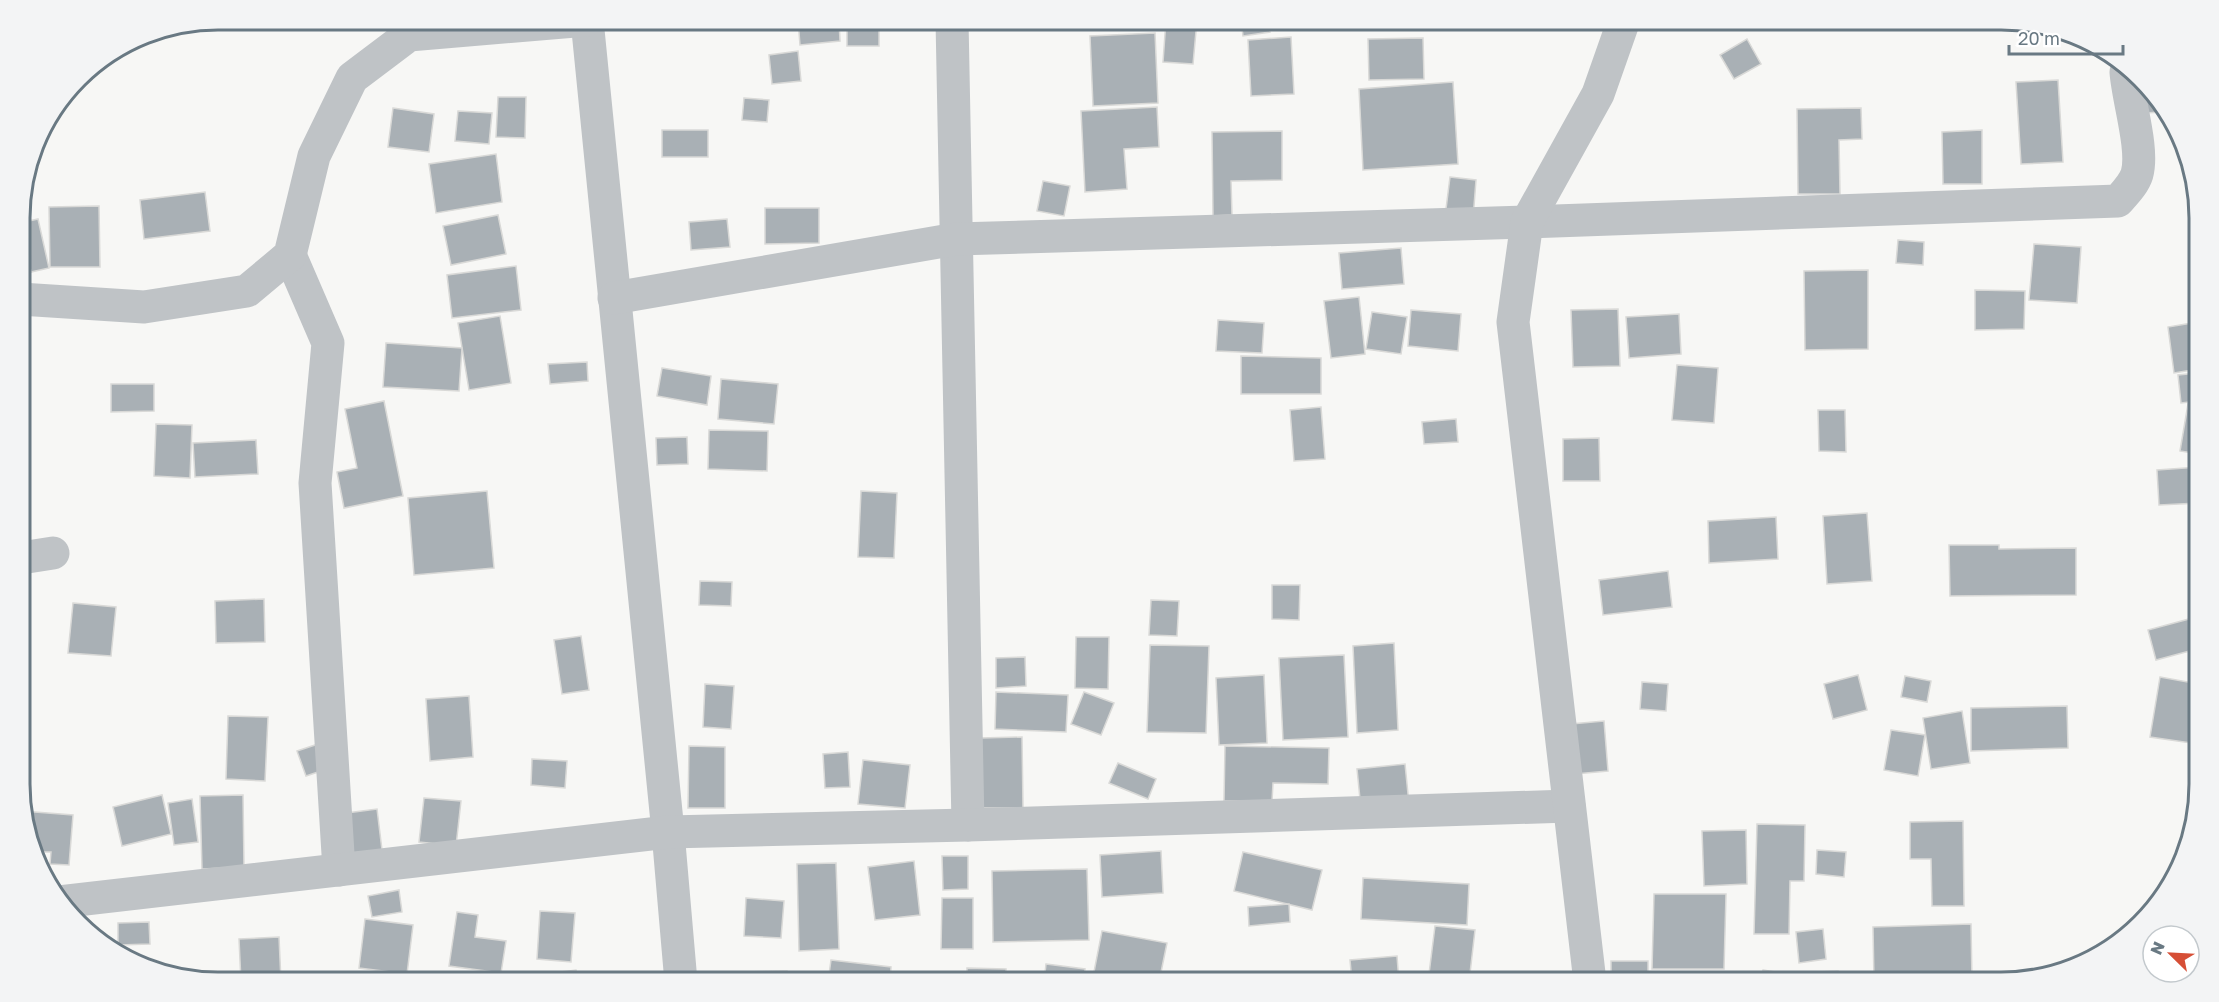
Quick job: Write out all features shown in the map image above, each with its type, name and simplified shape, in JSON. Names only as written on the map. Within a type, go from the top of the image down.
[{"type":"street","points":[[30,300],[144,307],[247,291],[290,255],[314,156],[352,78],[409,35],[468,30]]},
{"type":"street","points":[[588,30],[680,972]]},
{"type":"street","points":[[952,30],[968,825]]},
{"type":"street","points":[[1589,972],[1513,322],[1527,222],[1598,94],[1620,30]]},
{"type":"street","points":[[614,298],[956,239],[2118,201],[2132,185],[2137,174],[2138,147],[2127,79]]},
{"type":"street","points":[[290,255],[328,343],[315,483],[339,870]]},
{"type":"street","points":[[30,557],[53,553]]},
{"type":"street","points":[[71,901],[668,832],[1569,806]]},
{"type":"building","points":[[799,30],[839,30],[840,41],[800,45]]},
{"type":"building","points":[[847,30],[879,30],[879,46],[847,46]]},
{"type":"building","points":[[1165,30],[1196,30],[1193,64],[1163,62]]},
{"type":"building","points":[[1242,30],[1270,30],[1270,32],[1243,36]]},
{"type":"building","points":[[1155,33],[1158,103],[1093,106],[1090,36]]},
{"type":"building","points":[[1291,37],[1294,94],[1251,96],[1248,40]]},
{"type":"building","points":[[1423,38],[1424,79],[1369,80],[1368,39]]},
{"type":"building","points":[[1747,39],[1761,64],[1734,79],[1720,55]]},
{"type":"building","points":[[798,51],[801,81],[772,84],[769,55]]},
{"type":"building","points":[[2058,80],[2063,162],[2021,164],[2016,82]]},
{"type":"building","points":[[1453,82],[1458,164],[1363,170],[1359,89]]},
{"type":"building","points":[[2142,94],[2156,112],[2142,113]]},
{"type":"building","points":[[498,97],[526,97],[525,138],[496,137]]},
{"type":"building","points":[[744,98],[769,100],[767,122],[742,120]]},
{"type":"building","points":[[1157,107],[1159,147],[1124,149],[1127,189],[1085,192],[1081,111]]},
{"type":"building","points":[[393,108],[434,114],[429,152],[388,147]]},
{"type":"building","points":[[1861,108],[1862,139],[1839,140],[1840,194],[1798,194],[1797,109]]},
{"type":"building","points":[[458,111],[492,113],[489,144],[455,141]]},
{"type":"building","points":[[662,130],[708,130],[708,157],[662,157]]},
{"type":"building","points":[[1982,130],[1982,184],[1943,184],[1942,132]]},
{"type":"building","points":[[1282,131],[1282,180],[1231,181],[1232,215],[1213,216],[1212,132]]},
{"type":"building","points":[[496,154],[502,202],[436,213],[429,164]]},
{"type":"building","points":[[1450,177],[1476,180],[1473,219],[1445,217]]},
{"type":"building","points":[[1043,181],[1070,186],[1064,216],[1037,211]]},
{"type":"building","points":[[205,192],[210,231],[144,239],[140,200]]},
{"type":"building","points":[[99,206],[100,267],[50,267],[49,207]]},
{"type":"building","points":[[765,208],[819,208],[819,243],[765,244]]},
{"type":"building","points":[[498,215],[506,254],[451,265],[443,226]]},
{"type":"building","points":[[38,219],[49,268],[31,272],[30,268],[30,221]]},
{"type":"building","points":[[727,219],[730,247],[691,250],[689,222]]},
{"type":"building","points":[[1898,240],[1924,242],[1923,265],[1896,263]]},
{"type":"building","points":[[2034,244],[2081,247],[2077,303],[2029,300]]},
{"type":"building","points":[[1401,248],[1404,284],[1342,289],[1339,253]]},
{"type":"building","points":[[516,266],[521,310],[452,318],[447,275]]},
{"type":"building","points":[[1868,270],[1868,349],[1805,350],[1804,271]]},
{"type":"building","points":[[1975,290],[2025,291],[2024,329],[1975,330]]},
{"type":"building","points":[[1359,297],[1365,354],[1331,358],[1324,301]]},
{"type":"building","points":[[1618,309],[1620,366],[1573,367],[1571,310]]},
{"type":"building","points":[[1411,310],[1461,314],[1458,351],[1408,346]]},
{"type":"building","points":[[1372,312],[1407,317],[1401,354],[1366,349]]},
{"type":"building","points":[[1679,314],[1681,354],[1629,358],[1626,317]]},
{"type":"building","points":[[500,316],[511,383],[469,390],[458,323]]},
{"type":"building","points":[[1218,320],[1264,323],[1262,353],[1216,351]]},
{"type":"building","points":[[2189,324],[2189,370],[2174,373],[2168,327]]},
{"type":"building","points":[[386,343],[462,348],[459,391],[383,387]]},
{"type":"building","points":[[1241,356],[1321,358],[1321,394],[1241,394]]},
{"type":"building","points":[[587,362],[588,381],[550,384],[548,364]]},
{"type":"building","points":[[1677,365],[1718,368],[1714,423],[1672,420]]},
{"type":"building","points":[[662,368],[711,376],[707,405],[657,396]]},
{"type":"building","points":[[2189,374],[2189,402],[2181,403],[2178,375]]},
{"type":"building","points":[[721,379],[778,384],[774,424],[718,419]]},
{"type":"building","points":[[111,384],[154,384],[154,411],[111,412]]},
{"type":"building","points":[[384,401],[403,496],[344,508],[337,472],[357,468],[345,409]]},
{"type":"building","points":[[2188,404],[2189,452],[2180,451]]},
{"type":"building","points":[[1321,407],[1325,459],[1294,461],[1290,410]]},
{"type":"building","points":[[1818,410],[1845,410],[1846,452],[1819,451]]},
{"type":"building","points":[[1456,419],[1458,442],[1424,444],[1422,422]]},
{"type":"building","points":[[156,424],[192,425],[190,478],[154,476]]},
{"type":"building","points":[[709,430],[768,431],[767,471],[708,469]]},
{"type":"building","points":[[687,437],[688,464],[657,465],[656,438]]},
{"type":"building","points":[[1599,438],[1600,481],[1563,481],[1563,439]]},
{"type":"building","points":[[256,440],[258,474],[195,477],[193,443]]},
{"type":"building","points":[[2189,468],[2189,504],[2159,505],[2157,470]]},
{"type":"building","points":[[487,491],[494,568],[414,575],[408,498]]},
{"type":"building","points":[[861,491],[897,493],[894,558],[858,557]]},
{"type":"building","points":[[1867,513],[1872,581],[1827,584],[1823,516]]},
{"type":"building","points":[[1776,517],[1778,559],[1709,563],[1708,521]]},
{"type":"building","points":[[1949,545],[1999,545],[1999,549],[2076,548],[2076,595],[1950,596]]},
{"type":"building","points":[[1668,571],[1672,607],[1603,615],[1599,580]]},
{"type":"building","points":[[700,581],[732,582],[731,606],[699,605]]},
{"type":"building","points":[[1272,585],[1300,585],[1299,620],[1272,619]]},
{"type":"building","points":[[264,599],[265,642],[216,643],[215,601]]},
{"type":"building","points":[[1151,600],[1179,601],[1177,636],[1149,635]]},
{"type":"building","points":[[73,603],[116,607],[111,656],[68,653]]},
{"type":"building","points":[[2189,619],[2189,651],[2156,660],[2148,630]]},
{"type":"building","points":[[581,636],[589,690],[562,694],[554,640]]},
{"type":"building","points":[[1076,637],[1109,637],[1108,689],[1075,688]]},
{"type":"building","points":[[1394,643],[1398,730],[1357,733],[1353,646]]},
{"type":"building","points":[[1150,645],[1209,646],[1206,733],[1147,732]]},
{"type":"building","points":[[1344,655],[1348,737],[1283,740],[1279,658]]},
{"type":"building","points":[[1025,657],[1026,686],[996,688],[996,658]]},
{"type":"building","points":[[1264,675],[1267,743],[1219,745],[1216,678]]},
{"type":"building","points":[[1858,675],[1867,710],[1833,719],[1824,684]]},
{"type":"building","points":[[1905,676],[1931,681],[1927,702],[1901,697]]},
{"type":"building","points":[[2160,677],[2189,682],[2189,743],[2150,737]]},
{"type":"building","points":[[1642,682],[1668,684],[1666,711],[1640,709]]},
{"type":"building","points":[[705,684],[734,686],[731,729],[703,727]]},
{"type":"building","points":[[996,692],[1068,695],[1066,732],[995,729]]},
{"type":"building","points":[[1084,692],[1114,703],[1101,735],[1071,724]]},
{"type":"building","points":[[469,696],[473,757],[430,761],[426,699]]},
{"type":"building","points":[[2067,706],[2068,748],[1971,751],[1971,708]]},
{"type":"building","points":[[1962,711],[1970,763],[1931,769],[1923,718]]},
{"type":"building","points":[[228,716],[268,717],[265,781],[226,779]]},
{"type":"building","points":[[1604,721],[1608,771],[1575,774],[1571,724]]},
{"type":"building","points":[[1891,730],[1925,735],[1918,776],[1884,770]]},
{"type":"building","points":[[1022,737],[1023,808],[982,808],[981,738]]},
{"type":"building","points":[[336,738],[345,763],[306,776],[297,751]]},
{"type":"building","points":[[689,746],[725,747],[725,808],[688,808]]},
{"type":"building","points":[[1225,746],[1329,748],[1328,784],[1273,783],[1272,801],[1224,801]]},
{"type":"building","points":[[848,752],[850,787],[825,788],[823,754]]},
{"type":"building","points":[[532,759],[567,761],[565,788],[531,785]]},
{"type":"building","points":[[863,760],[910,765],[905,808],[858,804]]},
{"type":"building","points":[[1118,763],[1156,779],[1148,799],[1109,783]]},
{"type":"building","points":[[1405,764],[1409,804],[1361,809],[1357,769]]},
{"type":"building","points":[[162,795],[171,834],[122,846],[113,807]]},
{"type":"building","points":[[243,795],[244,867],[202,869],[200,796]]},
{"type":"building","points":[[424,798],[461,801],[456,846],[419,842]]},
{"type":"building","points":[[192,799],[198,842],[174,845],[168,803]]},
{"type":"building","points":[[377,809],[382,850],[344,854],[339,814]]},
{"type":"building","points":[[33,812],[73,815],[69,865],[50,864],[51,852],[43,852]]},
{"type":"building","points":[[1963,821],[1964,906],[1932,906],[1931,859],[1910,859],[1910,822]]},
{"type":"building","points":[[1757,824],[1805,825],[1804,881],[1790,881],[1789,934],[1754,934]]},
{"type":"building","points":[[1746,830],[1747,884],[1704,886],[1702,831]]},
{"type":"building","points":[[1817,850],[1846,852],[1844,877],[1816,874]]},
{"type":"building","points":[[1161,851],[1163,893],[1102,897],[1100,855]]},
{"type":"building","points":[[1243,852],[1322,870],[1312,910],[1234,891]]},
{"type":"building","points":[[942,856],[968,856],[968,889],[943,890]]},
{"type":"building","points":[[914,861],[920,915],[875,920],[868,867]]},
{"type":"building","points":[[836,863],[839,949],[799,951],[797,864]]},
{"type":"building","points":[[1087,869],[1089,940],[993,942],[992,871]]},
{"type":"building","points":[[1363,878],[1469,884],[1467,925],[1361,919]]},
{"type":"building","points":[[399,890],[402,912],[372,917],[368,896]]},
{"type":"building","points":[[1654,894],[1726,894],[1724,969],[1652,969]]},
{"type":"building","points":[[746,898],[784,901],[781,938],[744,936]]},
{"type":"building","points":[[942,898],[973,898],[973,949],[941,949]]},
{"type":"building","points":[[1289,904],[1290,922],[1249,926],[1248,907]]},
{"type":"building","points":[[540,911],[575,913],[571,962],[537,959]]},
{"type":"building","points":[[457,912],[478,915],[475,937],[506,941],[501,972],[449,966]]},
{"type":"building","points":[[365,919],[413,925],[407,972],[359,968]]},
{"type":"building","points":[[149,922],[150,944],[121,945],[118,943],[118,923]]},
{"type":"building","points":[[1971,924],[1972,972],[1874,972],[1873,927]]},
{"type":"building","points":[[1435,926],[1475,930],[1470,972],[1429,972]]},
{"type":"building","points":[[1823,929],[1826,959],[1799,963],[1796,932]]},
{"type":"building","points":[[1102,931],[1167,943],[1161,972],[1094,972]]},
{"type":"building","points":[[279,937],[281,972],[241,972],[239,939]]},
{"type":"building","points":[[1397,956],[1398,972],[1351,972],[1350,960]]},
{"type":"building","points":[[831,960],[891,967],[891,972],[829,972]]},
{"type":"building","points":[[1611,961],[1648,961],[1648,972],[1611,972]]},
{"type":"building","points":[[1046,964],[1085,969],[1085,972],[1045,972]]},
{"type":"building","points":[[967,968],[1006,969],[1006,972],[967,972]]}]
